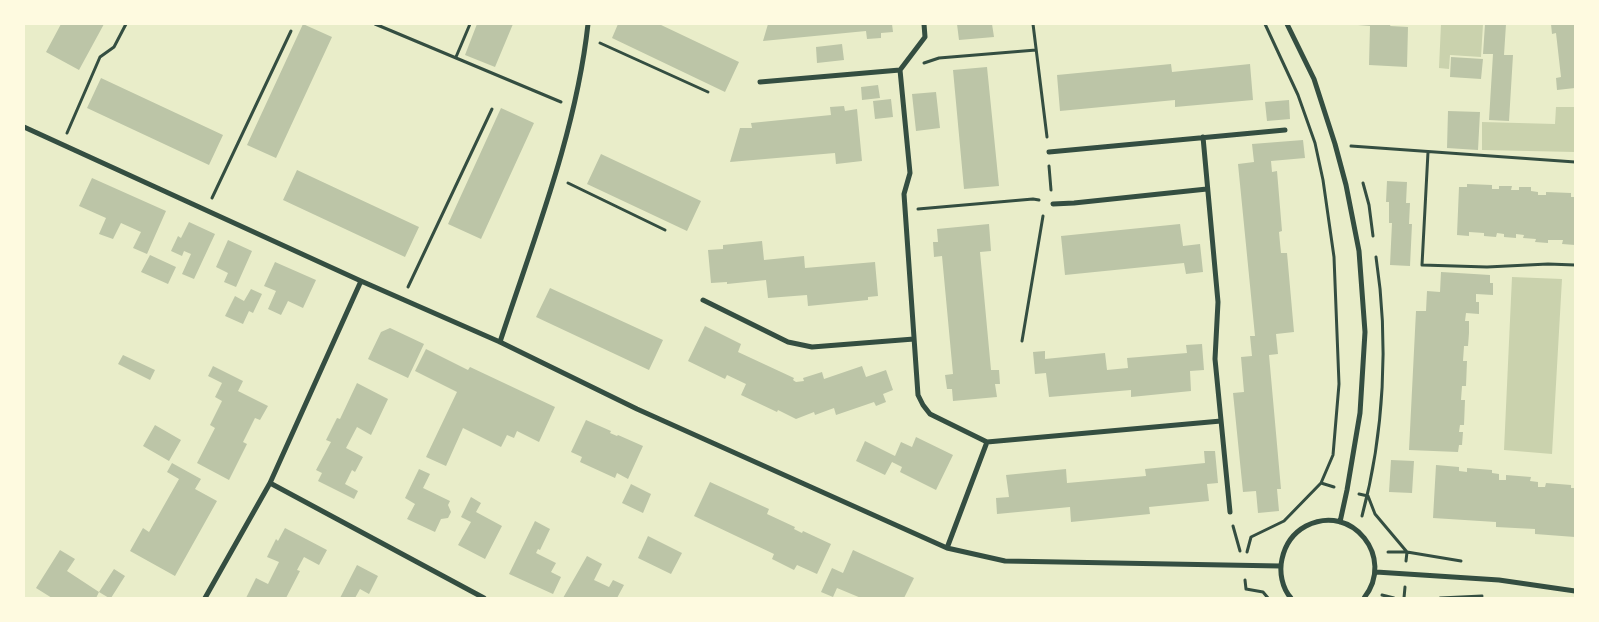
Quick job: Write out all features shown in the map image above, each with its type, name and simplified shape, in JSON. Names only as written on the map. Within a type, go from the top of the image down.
[{"type":"street","points":[[500,342],[554,176],[573,107],[588,24]]},
{"type":"street","points":[[924,24],[925,38],[900,70],[910,173],[904,194],[905,210],[918,395],[923,405],[930,414],[987,442],[1221,421]]},
{"type":"street","points":[[1287,24],[1314,79],[1335,144],[1346,185],[1359,251],[1365,332],[1360,413],[1340,522]]},
{"type":"street","points":[[760,82],[900,70]]},
{"type":"street","points":[[24,127],[361,281],[500,342],[637,409],[947,548],[1006,561],[1280,566]]},
{"type":"street","points":[[1049,152],[1285,130]]},
{"type":"street","points":[[1203,137],[1218,302],[1215,359],[1230,512]]},
{"type":"street","points":[[1052,204],[1207,190]]},
{"type":"street","points":[[205,598],[270,483],[361,281]]},
{"type":"street","points":[[703,300],[788,342],[812,347],[914,339]]},
{"type":"street","points":[[947,548],[987,442]]},
{"type":"street","points":[[270,483],[484,598]]},
{"type":"street","points":[[1292,598],[1288,594],[1282,580],[1280,566],[1283,552],[1290,539],[1300,530],[1312,523],[1326,520],[1340,522],[1358,531],[1367,540],[1374,557],[1376,572],[1374,582],[1364,598]]},
{"type":"street","points":[[1376,572],[1499,580],[1575,591]]},
{"type":"path","points":[[62,145],[100,57],[114,47],[126,24]]},
{"type":"path","points":[[375,24],[573,107]]},
{"type":"path","points":[[456,57],[470,24]]},
{"type":"path","points":[[1034,24],[1049,152],[1052,204]]},
{"type":"path","points":[[1265,24],[1298,95],[1315,143],[1334,257],[1339,384],[1333,454],[1321,483]]},
{"type":"path","points":[[207,210],[291,31]]},
{"type":"path","points":[[586,36],[708,92]]},
{"type":"path","points":[[900,70],[939,58],[1036,50]]},
{"type":"path","points":[[403,299],[492,109]]},
{"type":"path","points":[[1335,144],[1575,162]]},
{"type":"path","points":[[1428,152],[1422,265],[1487,267],[1575,264]]},
{"type":"path","points":[[554,176],[665,230]]},
{"type":"path","points":[[905,210],[1033,199],[1052,204]]},
{"type":"path","points":[[1022,341],[1044,212],[1052,204]]},
{"type":"path","points":[[1347,490],[1368,496],[1375,514],[1407,552],[1404,598]]},
{"type":"path","points":[[1230,512],[1243,564]]},
{"type":"path","points":[[1440,598],[1490,596]]},
{"type":"green space","points":[[1441,24],[1483,24],[1481,57],[1450,55],[1449,69],[1439,68]]},
{"type":"green space","points":[[1556,107],[1575,107],[1575,152],[1482,150],[1482,122],[1555,124]]},
{"type":"green space","points":[[1512,277],[1562,279],[1552,454],[1504,450]]},
{"type":"building","points":[[61,24],[104,24],[79,70],[46,52]]},
{"type":"building","points":[[303,24],[332,37],[276,158],[247,145]]},
{"type":"building","points":[[477,24],[513,24],[495,67],[465,55]]},
{"type":"building","points":[[618,24],[659,24],[739,62],[725,92],[612,38]]},
{"type":"building","points":[[768,24],[892,24],[893,32],[881,33],[881,38],[867,39],[866,31],[763,41]]},
{"type":"building","points":[[957,24],[992,24],[994,37],[959,40]]},
{"type":"building","points":[[1358,24],[1391,24],[1390,26],[1408,27],[1407,67],[1369,65],[1370,26]]},
{"type":"building","points":[[1485,24],[1506,24],[1504,55],[1513,55],[1509,121],[1489,120],[1493,54],[1483,54]]},
{"type":"building","points":[[1551,24],[1575,24],[1575,88],[1557,90],[1556,78],[1561,77],[1556,33],[1552,34]]},
{"type":"building","points":[[842,44],[844,60],[817,63],[816,47]]},
{"type":"building","points":[[1451,57],[1483,59],[1481,79],[1450,77]]},
{"type":"building","points":[[1171,64],[1172,72],[1250,64],[1253,100],[1175,107],[1175,100],[1060,111],[1057,75]]},
{"type":"building","points":[[987,67],[999,186],[964,189],[953,70]]},
{"type":"building","points":[[101,78],[223,135],[209,165],[87,108]]},
{"type":"building","points":[[878,85],[880,98],[862,100],[861,87]]},
{"type":"building","points":[[936,92],[940,128],[916,131],[912,94]]},
{"type":"building","points":[[891,99],[893,117],[875,119],[873,101]]},
{"type":"building","points":[[1289,100],[1290,119],[1267,121],[1265,102]]},
{"type":"building","points":[[844,106],[845,111],[857,109],[862,161],[836,164],[835,153],[730,162],[740,128],[752,128],[751,123],[831,115],[830,107]]},
{"type":"building","points":[[501,108],[534,123],[481,239],[448,224]]},
{"type":"building","points":[[1448,111],[1480,112],[1478,150],[1447,148]]},
{"type":"building","points":[[1303,140],[1305,158],[1271,161],[1272,172],[1277,171],[1282,231],[1279,232],[1281,253],[1287,253],[1294,332],[1276,334],[1278,354],[1269,355],[1281,489],[1277,489],[1279,511],[1258,513],[1256,491],[1243,492],[1233,393],[1244,392],[1241,357],[1252,356],[1250,336],[1255,336],[1238,164],[1254,162],[1252,144]]},
{"type":"building","points":[[601,154],[701,201],[687,231],[587,184]]},
{"type":"building","points":[[297,170],[419,227],[405,257],[283,200]]},
{"type":"building","points":[[92,178],[166,211],[147,254],[133,248],[141,232],[121,223],[113,239],[99,234],[106,218],[79,206]]},
{"type":"building","points":[[1387,181],[1407,182],[1406,203],[1410,203],[1409,224],[1412,224],[1410,266],[1390,265],[1392,223],[1389,223],[1389,202],[1386,202]]},
{"type":"building","points":[[1467,184],[1492,185],[1492,189],[1499,189],[1499,186],[1512,186],[1511,190],[1519,190],[1519,187],[1531,187],[1531,191],[1538,192],[1538,195],[1546,195],[1546,192],[1571,193],[1571,197],[1575,197],[1575,245],[1562,244],[1563,240],[1548,240],[1548,243],[1535,242],[1536,239],[1523,238],[1524,235],[1516,234],[1516,238],[1504,237],[1504,234],[1497,233],[1496,237],[1484,236],[1484,233],[1469,232],[1469,236],[1457,235],[1459,187],[1467,187]]},
{"type":"building","points":[[189,222],[215,234],[194,279],[182,274],[191,254],[184,251],[182,256],[171,251],[178,236],[181,238]]},
{"type":"building","points":[[989,224],[991,251],[980,252],[991,370],[999,370],[1000,384],[995,384],[997,397],[953,401],[952,389],[947,389],[945,375],[953,374],[942,256],[934,257],[933,242],[938,242],[937,229]]},
{"type":"building","points":[[1180,224],[1183,246],[1200,244],[1203,272],[1186,274],[1184,263],[1065,275],[1061,236]]},
{"type":"building","points":[[228,240],[252,251],[236,287],[224,282],[228,273],[216,267]]},
{"type":"building","points":[[762,241],[764,260],[804,256],[805,268],[875,262],[878,296],[868,297],[868,300],[808,306],[807,295],[768,298],[766,280],[727,284],[727,282],[711,283],[708,250],[723,249],[723,245]]},
{"type":"building","points":[[150,255],[176,267],[168,284],[141,272]]},
{"type":"building","points":[[275,262],[316,280],[303,308],[288,301],[281,315],[268,309],[276,291],[264,286]]},
{"type":"building","points":[[1441,272],[1490,275],[1490,283],[1493,283],[1493,295],[1476,294],[1476,302],[1479,302],[1479,314],[1466,313],[1465,321],[1469,321],[1469,333],[1468,346],[1464,346],[1463,361],[1467,361],[1466,386],[1462,386],[1461,400],[1465,400],[1464,425],[1460,425],[1459,432],[1463,432],[1462,445],[1459,445],[1458,452],[1409,450],[1416,311],[1426,311],[1427,291],[1440,292]]},
{"type":"building","points":[[550,288],[663,340],[649,370],[536,317]]},
{"type":"building","points":[[251,289],[262,294],[253,313],[249,311],[243,324],[225,316],[235,296],[244,301]]},
{"type":"building","points":[[705,326],[741,344],[738,352],[794,378],[793,380],[796,382],[804,381],[803,378],[822,372],[824,379],[862,366],[866,377],[886,370],[893,390],[883,394],[886,402],[876,406],[874,402],[836,415],[834,408],[815,415],[814,412],[796,419],[741,395],[746,384],[727,375],[725,379],[688,361]]},
{"type":"building","points":[[390,328],[424,344],[408,378],[368,359],[381,332]]},
{"type":"building","points":[[1202,344],[1204,370],[1190,371],[1191,391],[1131,397],[1131,390],[1049,397],[1046,373],[1035,374],[1033,352],[1045,351],[1045,359],[1105,353],[1107,370],[1128,368],[1127,358],[1187,353],[1186,345]]},
{"type":"building","points":[[426,349],[468,370],[470,367],[555,407],[539,442],[517,431],[514,438],[507,435],[501,447],[463,428],[446,466],[426,457],[457,392],[415,371]]},
{"type":"building","points":[[123,355],[155,370],[150,380],[118,364]]},
{"type":"building","points":[[213,366],[243,381],[238,391],[268,406],[260,420],[255,418],[243,442],[247,444],[229,480],[197,463],[215,428],[210,425],[222,401],[215,397],[222,383],[208,376]]},
{"type":"building","points":[[357,383],[388,399],[371,435],[357,427],[346,448],[363,457],[355,472],[352,470],[345,484],[358,491],[354,499],[318,481],[322,473],[316,470],[331,442],[326,440],[337,418],[340,419]]},
{"type":"building","points":[[586,420],[611,431],[610,433],[643,446],[628,479],[617,473],[615,478],[580,462],[582,457],[571,452]]},
{"type":"building","points":[[155,425],[181,440],[169,461],[143,446]]},
{"type":"building","points":[[916,437],[953,455],[936,490],[900,472],[902,467],[892,462],[885,475],[856,461],[865,441],[895,456],[901,442],[912,447]]},
{"type":"building","points":[[1204,451],[1215,451],[1218,483],[1207,484],[1209,501],[1149,507],[1150,514],[1071,522],[1070,507],[997,514],[996,498],[1009,497],[1006,475],[1066,469],[1067,483],[1146,476],[1145,469],[1205,463]]},
{"type":"building","points":[[1391,460],[1414,461],[1412,493],[1389,492]]},
{"type":"building","points":[[172,463],[201,479],[195,489],[217,501],[175,576],[130,551],[143,528],[149,532],[179,479],[167,472]]},
{"type":"building","points":[[1436,465],[1459,467],[1459,471],[1467,472],[1467,468],[1492,470],[1492,473],[1499,474],[1499,480],[1506,480],[1506,475],[1531,477],[1530,481],[1538,482],[1538,487],[1545,487],[1546,483],[1571,485],[1571,488],[1575,488],[1575,537],[1535,534],[1535,529],[1496,527],[1496,522],[1433,518]]},
{"type":"building","points":[[419,469],[430,474],[423,488],[450,501],[448,505],[451,512],[448,518],[441,519],[435,532],[407,519],[415,504],[405,498]]},
{"type":"building","points":[[710,482],[769,509],[767,514],[795,527],[794,529],[802,533],[803,531],[831,544],[817,574],[797,565],[794,570],[772,559],[774,554],[694,516]]},
{"type":"building","points":[[631,484],[651,494],[643,513],[622,503]]},
{"type":"building","points":[[471,497],[481,503],[476,512],[502,526],[485,559],[458,545],[471,522],[461,517]]},
{"type":"building","points":[[535,521],[550,529],[540,550],[538,549],[536,553],[556,563],[551,572],[561,577],[553,594],[509,574]]},
{"type":"building","points":[[285,528],[327,550],[319,565],[304,557],[297,570],[300,571],[286,598],[246,598],[256,578],[268,584],[279,562],[267,557],[276,539],[278,541]]},
{"type":"building","points":[[648,536],[682,553],[671,574],[638,558]]},
{"type":"building","points":[[60,550],[75,559],[67,571],[99,592],[96,598],[52,598],[36,588]]},
{"type":"building","points":[[853,550],[914,578],[904,598],[861,598],[837,588],[833,597],[821,592],[832,568],[843,573]]},
{"type":"building","points":[[587,556],[602,564],[594,580],[609,587],[613,580],[624,585],[617,598],[563,598]]},
{"type":"building","points":[[357,565],[378,576],[369,594],[360,589],[355,598],[340,598]]},
{"type":"building","points":[[114,569],[125,576],[111,598],[109,598],[99,592]]}]
